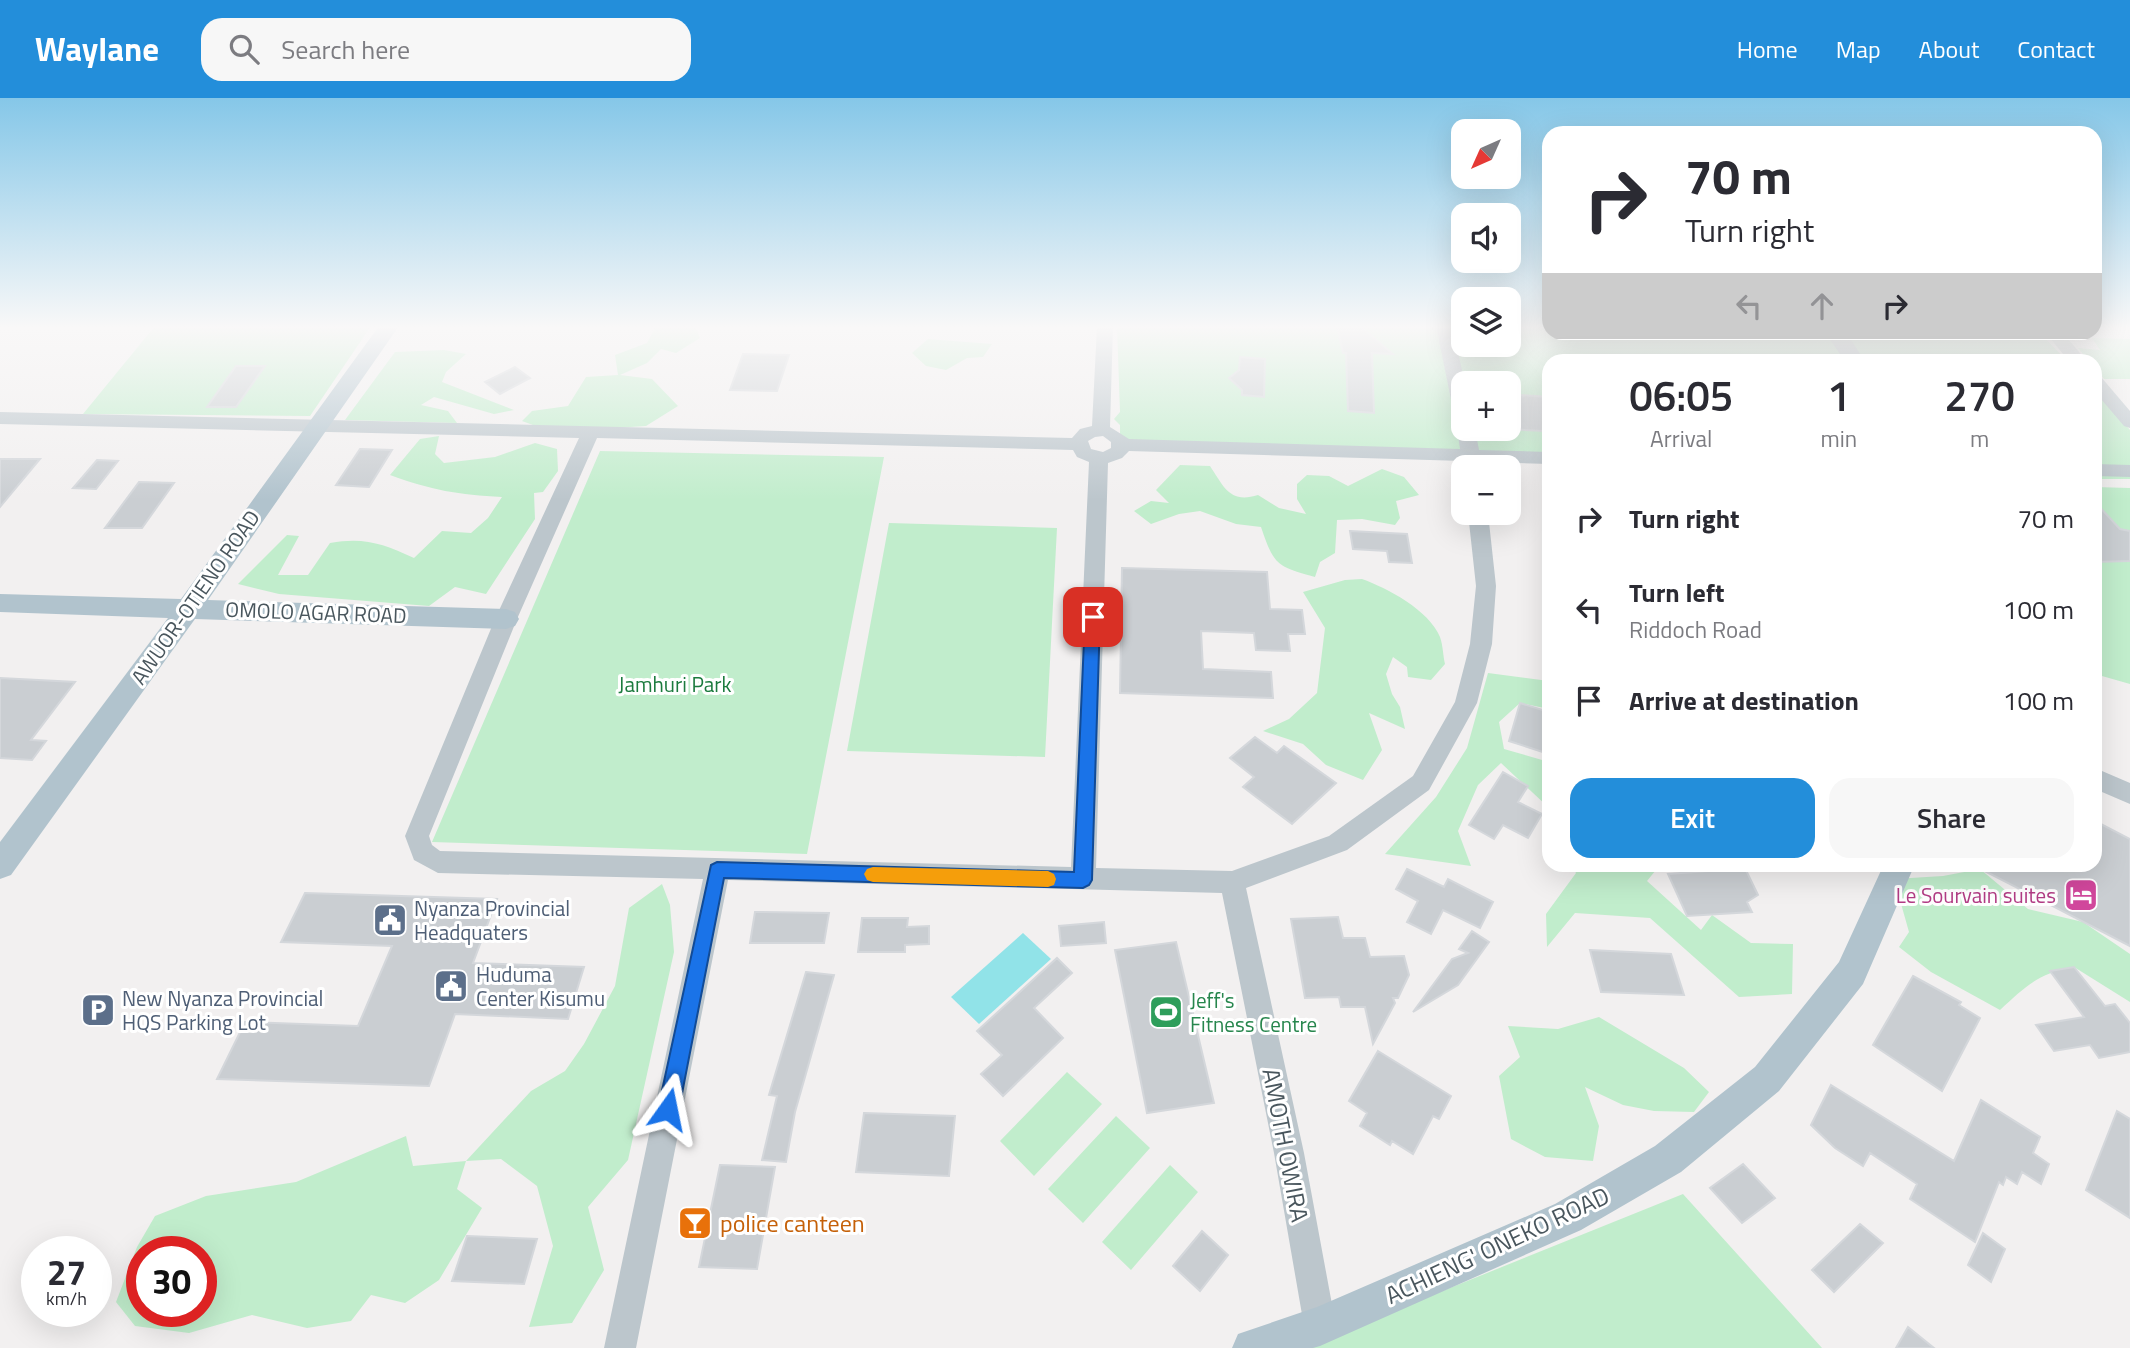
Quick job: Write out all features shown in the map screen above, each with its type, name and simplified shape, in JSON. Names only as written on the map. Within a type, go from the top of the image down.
[{"type":"main road","name":"AWUOR-OTIENO ROAD","points":[[0,866],[189,608],[346,384]]},
{"type":"main road","name":"OMOLO AGAR ROAD","points":[[0,603],[506,619]]},
{"type":"main road","name":"ACHIENG' ONEKO ROAD","points":[[1252,1348],[1320,1326],[1568,1217],[1678,1151],[1767,1079],[1851,974],[1896,872]]},
{"type":"street","points":[[1101,430],[1103,384]]},
{"type":"street","points":[[2102,389],[2130,422]]},
{"type":"street","points":[[0,418],[314,428],[1078,444]]},
{"type":"street","points":[[1078,444],[1085,434],[1101,430],[1115,435],[1122,445]]},
{"type":"street","points":[[590,433],[506,619],[417,836],[422,853],[438,862],[1232,882],[1338,843],[1421,783],[1466,703],[1481,645],[1486,586],[1479,525]]},
{"type":"street","points":[[1078,444],[1084,453],[1099,458],[1115,455],[1122,445]]},
{"type":"street","points":[[1122,445],[1451,461]]},
{"type":"street","points":[[1083,880],[1099,458]]},
{"type":"street","points":[[1521,459],[1542,458]]},
{"type":"street","points":[[2102,470],[2130,471]]},
{"type":"street","points":[[2102,781],[2130,794]]},
{"type":"street","points":[[620,1348],[717,870]]},
{"type":"street","name":"AMOTH OWIRA","points":[[1232,882],[1289,1153],[1320,1326]]},
{"type":"green space","points":[[107,384],[331,384],[310,416],[83,414]]},
{"type":"green space","points":[[371,384],[448,384],[514,410],[494,414],[434,397],[421,405],[448,411],[457,423],[345,420]]},
{"type":"green space","points":[[581,384],[657,384],[678,406],[646,426],[552,432],[522,421],[532,411],[568,406]]},
{"type":"green space","points":[[1119,384],[1451,384],[1451,441],[1521,441],[1521,384],[1542,384],[1542,457],[1120,440],[1120,425],[1114,419],[1120,412]]},
{"type":"green space","points":[[2102,396],[2130,430],[2130,479],[2102,479]]},
{"type":"green space","points":[[439,436],[435,454],[444,463],[495,457],[535,443],[557,449],[558,471],[543,492],[534,493],[535,519],[486,594],[455,587],[429,606],[279,594],[238,584],[287,535],[299,536],[278,575],[308,575],[330,543],[364,541],[414,558],[442,531],[471,533],[488,518],[502,497],[445,491],[390,475],[420,439]]},
{"type":"green space","name":"Jamhuri Park","points":[[600,451],[884,457],[807,854],[432,842]]},
{"type":"green space","points":[[1180,465],[1210,466],[1224,487],[1234,495],[1258,495],[1279,508],[1306,514],[1297,499],[1297,484],[1307,475],[1329,476],[1348,486],[1382,469],[1404,477],[1419,495],[1396,501],[1400,518],[1395,525],[1362,519],[1337,520],[1335,553],[1320,562],[1315,577],[1292,570],[1278,562],[1269,549],[1261,527],[1236,524],[1200,511],[1179,514],[1151,524],[1134,511],[1151,501],[1169,503],[1156,490]]},
{"type":"green space","points":[[2102,487],[2130,488],[2130,684],[2102,676]]},
{"type":"green space","points":[[889,523],[1057,528],[1045,757],[847,751]]},
{"type":"green space","points":[[1362,579],[1395,594],[1427,618],[1440,637],[1445,664],[1431,680],[1408,677],[1407,667],[1393,657],[1386,674],[1392,694],[1400,707],[1405,729],[1369,713],[1382,750],[1363,780],[1326,765],[1303,744],[1263,731],[1289,719],[1317,693],[1325,628],[1303,592],[1345,580]]},
{"type":"green space","points":[[1488,673],[1542,680],[1542,708],[1520,703],[1499,722],[1504,749],[1542,760],[1542,801],[1501,763],[1478,785],[1458,831],[1471,866],[1385,854],[1436,797],[1467,748]]},
{"type":"green space","points":[[1654,872],[1647,881],[1701,930],[1712,915],[1751,943],[1793,944],[1792,994],[1739,997],[1650,918],[1575,913],[1547,947],[1546,914],[1576,873]]},
{"type":"green space","points":[[1984,872],[2028,909],[2083,922],[2130,954],[2130,1002],[2074,967],[2042,977],[2000,1010],[1931,972],[1899,947],[1909,932],[1894,879]]},
{"type":"green space","points":[[662,884],[670,905],[674,952],[628,1160],[588,1207],[604,1270],[572,1323],[529,1327],[553,1246],[537,1186],[501,1159],[466,1161],[531,1091],[565,1071],[584,1044],[615,986],[629,908]]},
{"type":"green space","points":[[1599,1017],[1684,1068],[1709,1092],[1694,1112],[1654,1111],[1623,1105],[1585,1087],[1599,1126],[1593,1161],[1545,1157],[1511,1139],[1499,1076],[1520,1057],[1508,1026],[1558,1029]]},
{"type":"green space","points":[[1067,1072],[1102,1104],[1034,1176],[1000,1141]]},
{"type":"green space","points":[[1116,1116],[1150,1148],[1083,1223],[1048,1189]]},
{"type":"green space","points":[[406,1136],[413,1166],[466,1161],[457,1189],[482,1208],[439,1280],[405,1303],[371,1295],[351,1321],[307,1328],[252,1315],[217,1325],[217,1236],[143,1236],[155,1216],[206,1196],[296,1182]]},
{"type":"green space","points":[[1170,1165],[1198,1192],[1131,1270],[1102,1242]]},
{"type":"green space","points":[[1683,1194],[1822,1348],[1301,1348]]},
{"type":"green space","points":[[126,1276],[126,1315],[116,1302]]},
{"type":"green space","points":[[143,1327],[210,1327],[189,1333]]},
{"type":"water","points":[[1023,933],[1051,959],[979,1024],[951,997]]},
{"type":"building","points":[[223,384],[252,384],[236,407],[207,407]]},
{"type":"building","points":[[488,384],[518,384],[500,394]]},
{"type":"building","points":[[732,384],[779,384],[777,391],[730,390]]},
{"type":"building","points":[[1236,384],[1264,384],[1264,397],[1242,395],[1242,390]]},
{"type":"building","points":[[1347,384],[1373,384],[1374,413],[1348,411]]},
{"type":"building","points":[[1521,395],[1542,397],[1542,431],[1521,430]]},
{"type":"building","points":[[360,449],[392,450],[369,487],[336,485]]},
{"type":"building","points":[[0,459],[40,459],[0,507]]},
{"type":"building","points":[[97,460],[118,461],[96,489],[73,488]]},
{"type":"building","points":[[139,482],[174,483],[142,528],[105,528]]},
{"type":"building","points":[[2102,510],[2120,529],[2130,531],[2130,561],[2102,562]]},
{"type":"building","points":[[1350,531],[1407,534],[1412,563],[1389,562],[1387,551],[1353,549]]},
{"type":"building","points":[[1122,568],[1267,572],[1270,609],[1302,610],[1305,634],[1288,634],[1290,651],[1256,650],[1254,633],[1201,631],[1203,669],[1271,672],[1273,698],[1120,693]]},
{"type":"building","points":[[0,678],[75,682],[31,740],[46,741],[32,760],[0,758]]},
{"type":"building","points":[[1520,703],[1542,710],[1542,752],[1509,741]]},
{"type":"building","points":[[1255,737],[1277,753],[1284,746],[1336,783],[1292,824],[1243,787],[1254,777],[1230,758]]},
{"type":"building","points":[[1503,772],[1528,786],[1518,802],[1542,814],[1528,838],[1503,825],[1494,839],[1469,825]]},
{"type":"building","name":"Le Sourvain suites","points":[[2102,825],[2130,839],[2130,946],[1987,872],[2102,872]]},
{"type":"building","points":[[1407,869],[1444,887],[1448,879],[1493,902],[1480,928],[1443,910],[1431,934],[1407,922],[1418,901],[1396,889]]},
{"type":"building","points":[[1747,872],[1758,895],[1747,902],[1752,912],[1687,916],[1668,874]]},
{"type":"building","points":[[305,893],[497,899],[473,963],[584,967],[568,1019],[455,1014],[429,1086],[217,1079],[245,1022],[358,1026],[392,946],[281,942]]},
{"type":"building","points":[[755,912],[829,913],[824,943],[750,943]]},
{"type":"building","points":[[1338,917],[1343,938],[1365,938],[1370,957],[1404,956],[1409,975],[1398,998],[1393,998],[1395,1003],[1373,1044],[1365,1007],[1341,1007],[1339,997],[1305,998],[1291,919]]},
{"type":"building","points":[[862,918],[908,918],[907,927],[929,926],[929,944],[905,945],[905,952],[858,952]]},
{"type":"building","points":[[1104,922],[1106,943],[1061,946],[1059,926]]},
{"type":"building","points":[[1472,931],[1489,942],[1458,985],[1413,1012],[1452,959],[1468,953],[1459,949]]},
{"type":"building","points":[[1176,942],[1214,1103],[1147,1113],[1115,950]]},
{"type":"building","points":[[1590,950],[1671,954],[1684,995],[1601,992]]},
{"type":"building","points":[[1057,958],[1072,973],[1034,1008],[1063,1038],[1003,1096],[981,1074],[1002,1055],[977,1031]]},
{"type":"building","points":[[2074,967],[2105,1006],[2115,1004],[2130,1023],[2130,1052],[2099,1058],[2090,1045],[2054,1051],[2036,1025],[2084,1017],[2050,971]]},
{"type":"building","points":[[806,972],[834,975],[795,1112],[786,1162],[762,1160],[777,1096],[769,1095]]},
{"type":"building","points":[[1913,976],[1961,1002],[1959,1005],[1980,1018],[1942,1091],[1873,1045]]},
{"type":"building","points":[[1378,1051],[1451,1096],[1439,1119],[1433,1116],[1413,1154],[1392,1141],[1390,1145],[1360,1126],[1367,1113],[1349,1101]]},
{"type":"building","points":[[1831,1085],[1954,1161],[1981,1100],[2040,1137],[2033,1153],[2049,1164],[2041,1184],[2022,1172],[2017,1184],[2006,1177],[2003,1185],[1999,1182],[1975,1242],[1910,1199],[1917,1184],[1870,1153],[1863,1166],[1835,1148],[1811,1125]]},
{"type":"building","points":[[2117,1111],[2130,1119],[2130,1218],[2086,1190]]},
{"type":"building","points":[[864,1113],[955,1116],[949,1176],[856,1172]]},
{"type":"building","points":[[1743,1164],[1775,1198],[1742,1223],[1710,1188]]},
{"type":"building","points":[[720,1165],[775,1167],[757,1269],[699,1267]]},
{"type":"building","points":[[1860,1224],[1883,1243],[1834,1292],[1812,1270]]},
{"type":"building","points":[[1202,1231],[1228,1255],[1200,1291],[1173,1266]]},
{"type":"building","points":[[1983,1233],[2005,1249],[1991,1282],[1968,1265]]},
{"type":"building","points":[[467,1236],[537,1239],[524,1284],[452,1281]]},
{"type":"building","points":[[1908,1327],[1934,1348],[1896,1348]]},
{"type":"slow traffic","points":[[873,874],[1048,879]]},
{"type":"place","name":"Le Sourvain suites","points":[[2081,895]]},
{"type":"place","name":"Nyanza Provincial Headquaters","points":[[390,920]]},
{"type":"place","name":"Huduma Center Kisumu","points":[[451,986]]},
{"type":"place","name":"New Nyanza Provincial HQS Parking Lot","points":[[98,1010]]},
{"type":"place","name":"Jeff's Fitness Centre","points":[[1166,1012]]},
{"type":"place","name":"police canteen","points":[[695,1223]]},
{"type":"route","points":[[668,1109],[717,870],[1083,880],[1093,617]]}]
